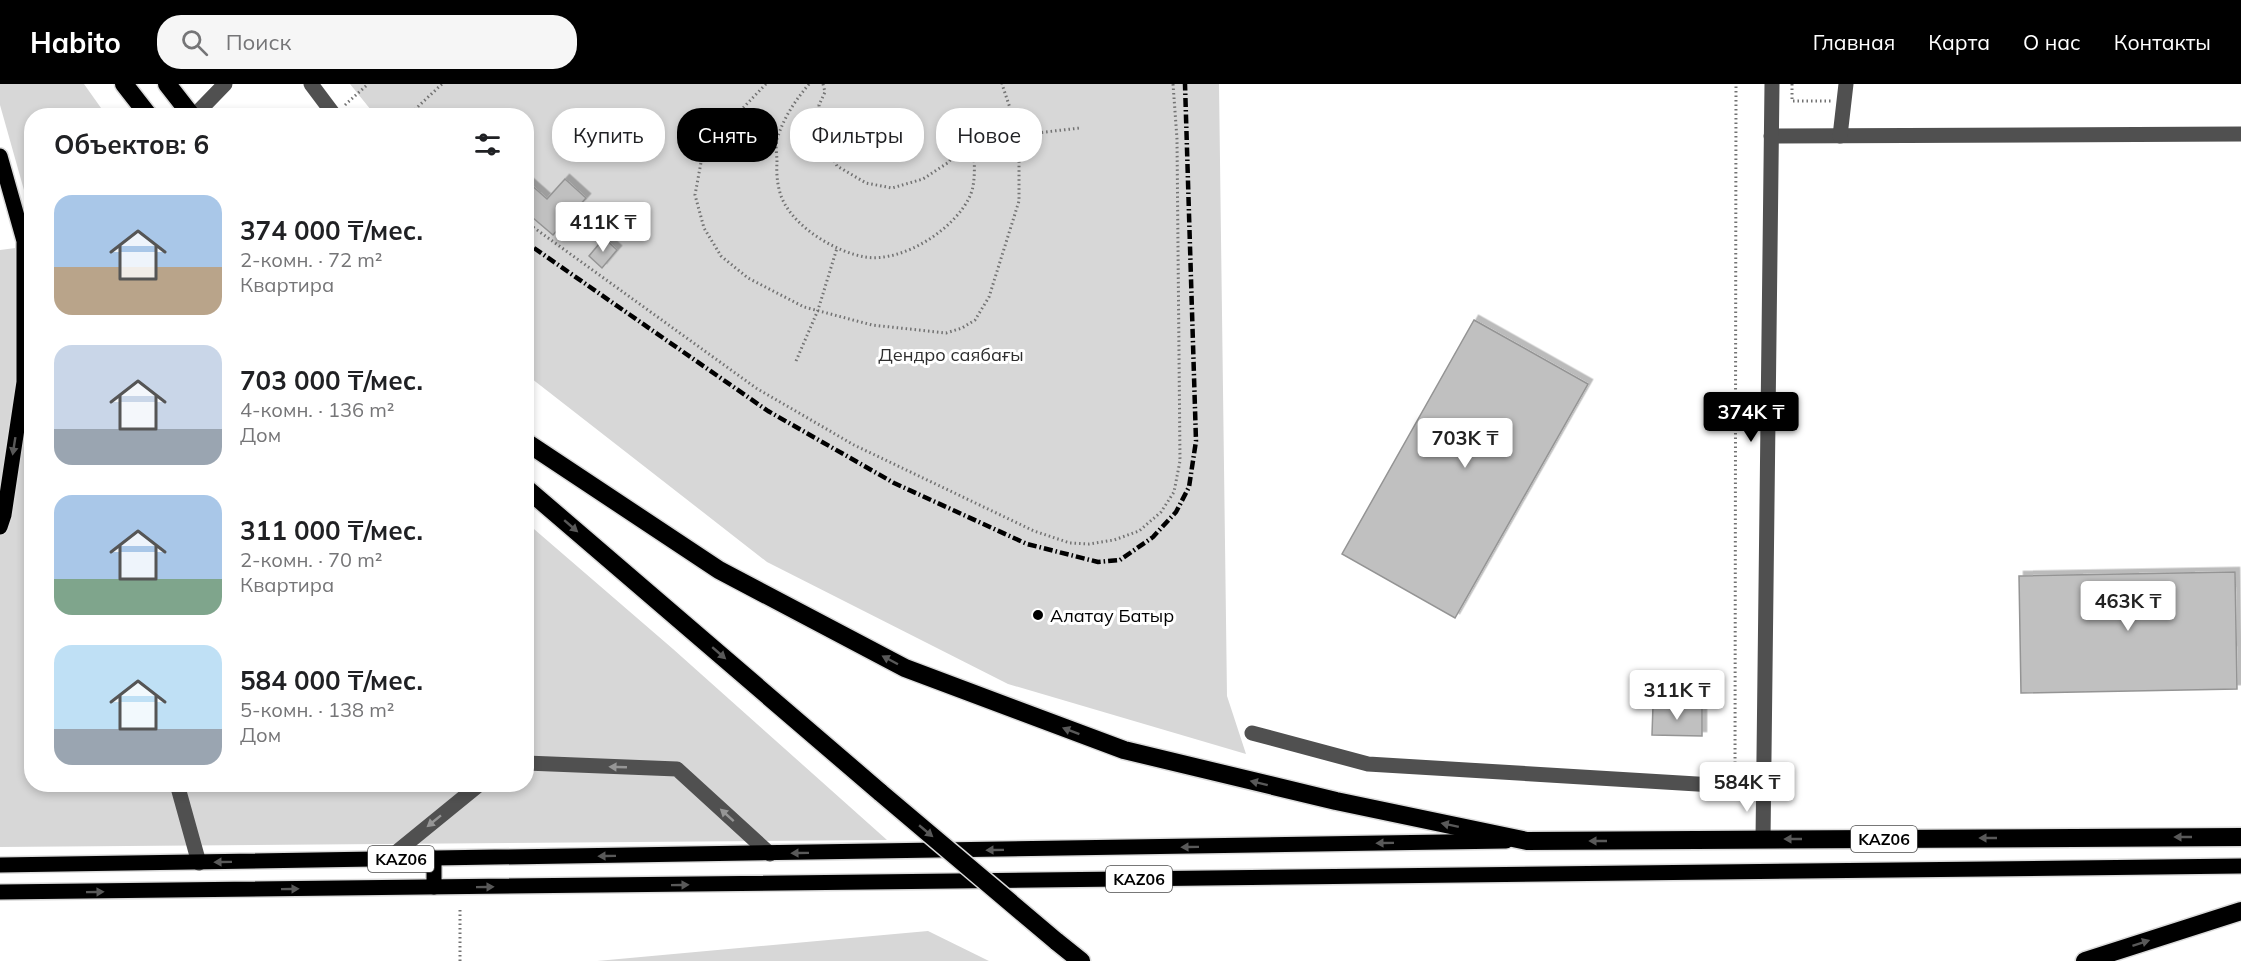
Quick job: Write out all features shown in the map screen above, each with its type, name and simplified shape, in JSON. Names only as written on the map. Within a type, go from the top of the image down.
[{"type":"highway","points":[[124,84],[144,108]]},
{"type":"highway","points":[[167,84],[186,108]]},
{"type":"highway","name":"KАZ06","points":[[534,447],[719,570],[905,668],[1124,750],[1336,801],[1527,841],[2241,837]]},
{"type":"highway","points":[[534,495],[881,793],[1081,961]]},
{"type":"highway","points":[[2085,961],[2241,911]]},
{"type":"main road","points":[[0,156],[24,241],[24,382],[4,515],[0,527]]},
{"type":"main road","name":"KАZ06","points":[[0,865],[1527,841]]},
{"type":"main road","points":[[434,858],[434,888]]},
{"type":"main road","name":"KАZ06","points":[[0,892],[2241,866]]},
{"type":"street","points":[[201,108],[225,84]]},
{"type":"street","points":[[311,84],[330,108]]},
{"type":"street","points":[[1763,840],[1772,84]]},
{"type":"street","points":[[1840,136],[1846,84]]},
{"type":"street","points":[[1772,136],[2241,134]]},
{"type":"street","points":[[1252,733],[1368,764],[1763,788]]},
{"type":"street","points":[[534,763],[676,769],[770,854]]},
{"type":"street","points":[[179,792],[199,863]]},
{"type":"street","points":[[388,859],[470,792]]},
{"type":"path","points":[[342,108],[368,84]]},
{"type":"path","points":[[416,108],[442,84]]},
{"type":"path","points":[[766,84],[716,136],[702,157],[695,195],[704,228],[721,256],[748,278],[804,307],[872,325],[929,332],[946,333],[962,328],[975,320],[988,297],[1019,201],[1019,162]]},
{"type":"path","points":[[809,84],[790,107],[777,141],[776,177],[785,206],[810,232],[837,248],[867,257],[894,255],[930,239],[955,220],[972,194],[975,162]]},
{"type":"path","points":[[823,84],[825,92],[819,105],[822,134],[837,166],[866,183],[892,188],[923,179],[949,162]]},
{"type":"path","points":[[1002,84],[1010,108]]},
{"type":"path","points":[[534,228],[756,388],[854,445],[1034,531],[1070,543],[1089,544],[1114,540],[1139,531],[1161,512],[1174,492],[1180,461],[1177,139],[1173,84]]},
{"type":"path","points":[[1735,786],[1736,84]]},
{"type":"path","points":[[1792,84],[1792,101],[1844,101]]},
{"type":"path","points":[[1042,132],[1080,128]]},
{"type":"path","points":[[796,361],[818,310],[837,248]]},
{"type":"path","points":[[460,910],[460,961]]},
{"type":"green space","points":[[0,84],[84,84],[101,108],[24,108],[24,190],[0,105]]},
{"type":"green space","name":"Дендро саябағы","points":[[350,84],[1219,84],[1227,696],[1246,754],[1008,684],[767,562],[534,380],[534,108],[369,108]]},
{"type":"green space","points":[[24,247],[24,792],[534,792],[534,529],[673,649],[887,840],[0,847],[0,250]]},
{"type":"green space","points":[[928,931],[989,961],[597,961]]},
{"type":"building","points":[[565,179],[586,198],[553,235],[534,219],[534,187],[547,199]]},
{"type":"building","points":[[604,238],[617,250],[602,268],[589,256]]},
{"type":"building","points":[[1474,320],[1588,384],[1455,618],[1342,554]]},
{"type":"building","points":[[2235,572],[2237,689],[2021,693],[2019,576]]},
{"type":"building","points":[[1653,705],[1702,706],[1702,736],[1652,735]]},
{"type":"railway","points":[[534,248],[768,411],[894,483],[1027,544],[1098,562],[1120,560],[1153,537],[1176,512],[1189,487],[1196,441],[1185,84]]},
{"type":"place","name":"Алатау Батыр","points":[[1038,615]]}]
